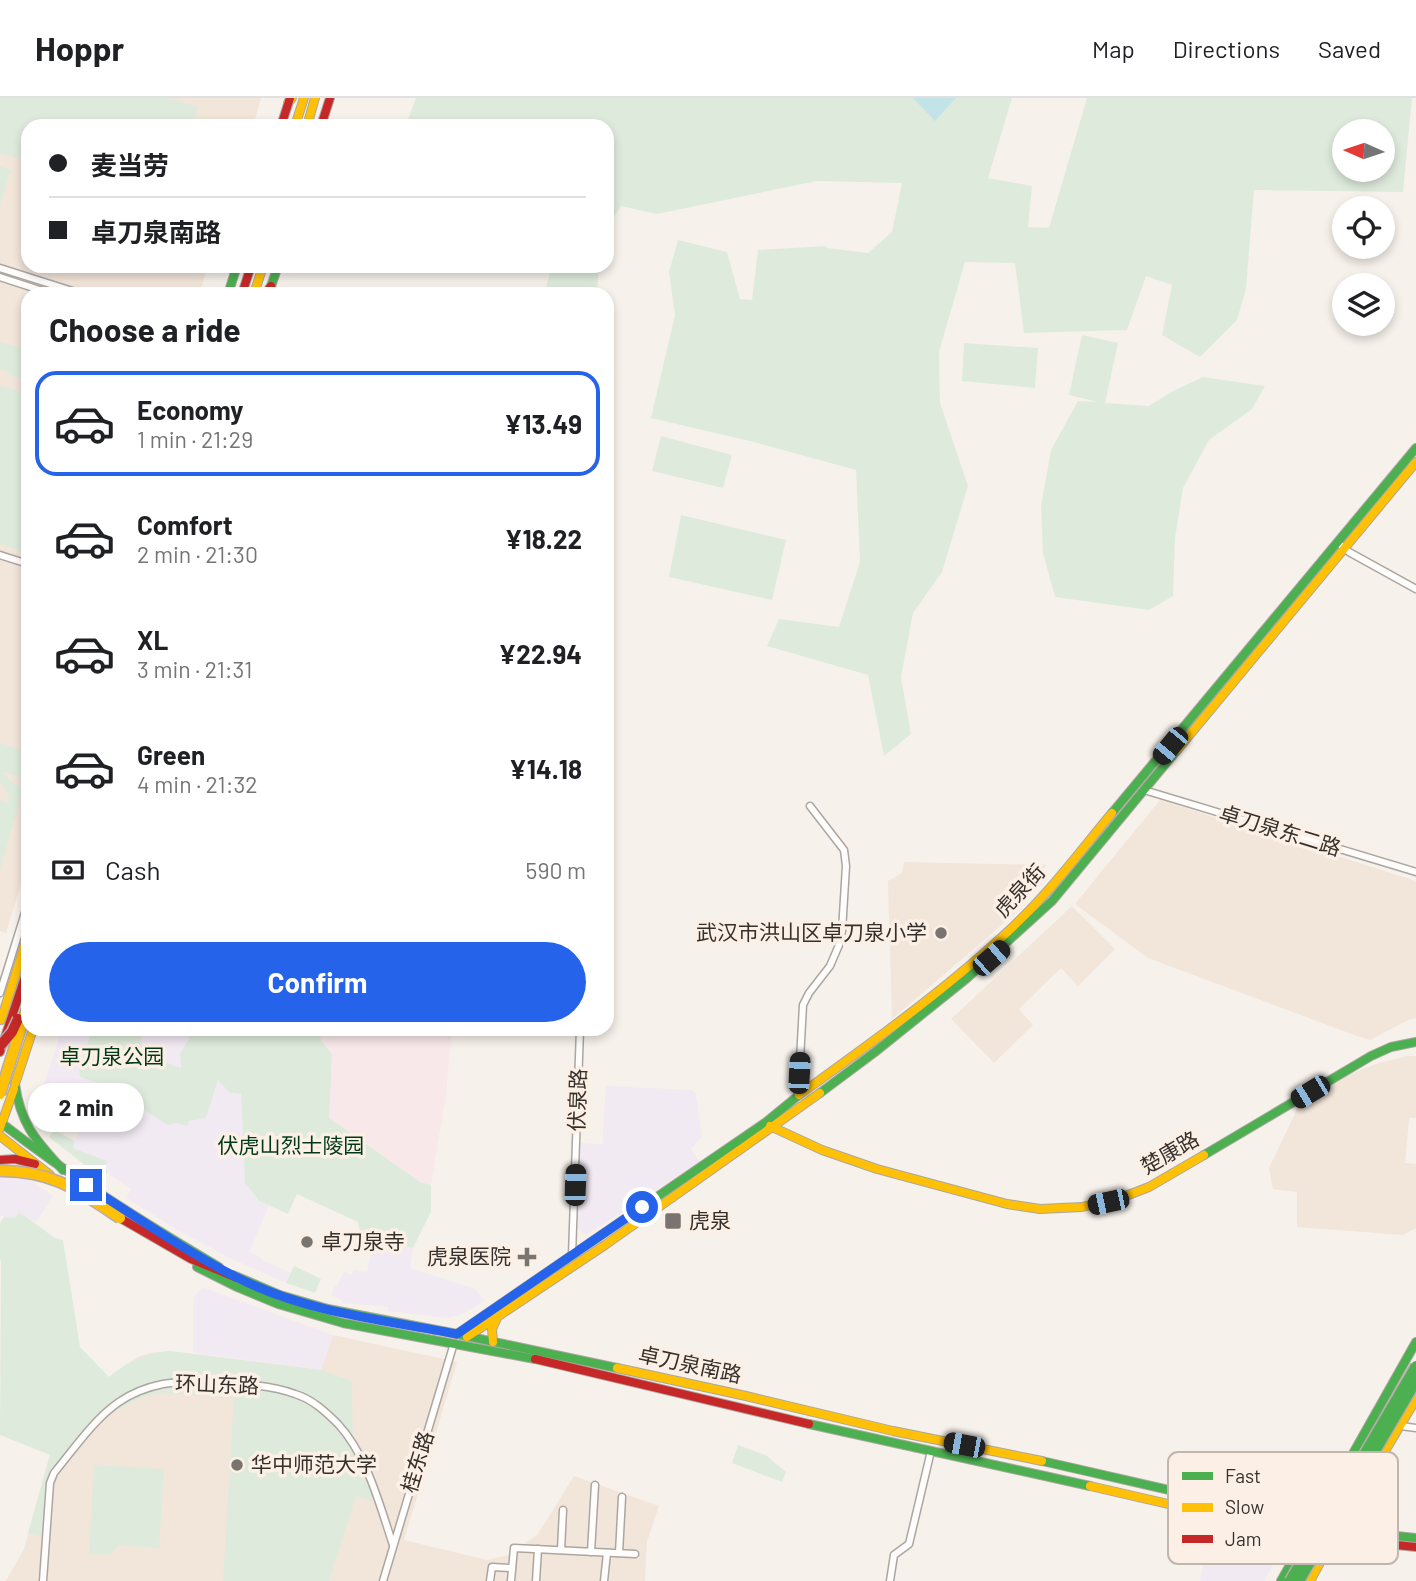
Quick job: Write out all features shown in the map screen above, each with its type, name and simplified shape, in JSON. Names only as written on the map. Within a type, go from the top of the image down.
[{"type":"main road","points":[[297,119],[304,98]]},
{"type":"main road","points":[[309,119],[316,98]]},
{"type":"main road","points":[[323,119],[330,98]]},
{"type":"main road","points":[[283,119],[290,100]]},
{"type":"main road","name":"虎泉街","points":[[459,1338],[497,1318],[769,1125],[953,991],[1010,942],[1052,901],[1144,790],[1341,546],[1416,448]]},
{"type":"main road","name":"虎泉街","points":[[459,1338],[572,1255],[769,1125],[798,1096],[945,986],[1004,936],[1043,896],[1341,546],[1416,462]]},
{"type":"main road","points":[[0,1022],[21,956]]},
{"type":"main road","points":[[21,990],[0,1054],[12,1061],[24,1058]]},
{"type":"main road","points":[[0,1046],[12,1032],[21,1014]]},
{"type":"main road","points":[[0,1094],[21,1027]]},
{"type":"main road","points":[[1,1124],[31,1036]]},
{"type":"main road","name":"楚康路","points":[[769,1125],[814,1147],[885,1171],[988,1199],[1040,1209],[1076,1208],[1136,1194],[1371,1056],[1391,1046],[1416,1042]]},
{"type":"main road","points":[[15,1084],[19,1111],[26,1126],[63,1170]]},
{"type":"main road","name":"卓刀泉南路","points":[[1,1124],[63,1170],[149,1226],[237,1278],[279,1295],[321,1308],[1168,1505]]},
{"type":"main road","name":"卓刀泉南路","points":[[0,1136],[35,1164],[145,1239],[250,1293],[299,1312],[343,1324],[493,1342],[1168,1490]]},
{"type":"main road","points":[[0,1160],[15,1159],[35,1164]]},
{"type":"main road","points":[[0,1171],[29,1171],[53,1177],[188,1257],[237,1278]]},
{"type":"main road","points":[[493,1342],[492,1329],[497,1318]]},
{"type":"main road","points":[[1354,1452],[1416,1342]]},
{"type":"main road","points":[[1366,1452],[1416,1366]]},
{"type":"main road","points":[[1374,1452],[1416,1381]]},
{"type":"main road","points":[[1385,1452],[1416,1399]]},
{"type":"main road","name":"卓刀泉南路","points":[[1398,1536],[1416,1538]]},
{"type":"main road","name":"卓刀泉南路","points":[[1398,1545],[1416,1547]]},
{"type":"main road","points":[[1281,1581],[1290,1564]]},
{"type":"main road","points":[[1290,1581],[1300,1564]]},
{"type":"main road","points":[[1299,1581],[1309,1564]]},
{"type":"main road","points":[[1310,1581],[1319,1564]]},
{"type":"street","points":[[0,268],[60,287]]},
{"type":"street","points":[[0,277],[31,287]]},
{"type":"street","points":[[1341,546],[1416,589]]},
{"type":"street","points":[[0,555],[21,562]]},
{"type":"street","name":"卓刀泉东二路","points":[[1144,790],[1416,872]]},
{"type":"street","points":[[798,1096],[803,1005],[830,966],[839,945],[846,866],[844,850],[810,806]]},
{"type":"street","points":[[0,993],[21,926]]},
{"type":"street","name":"伏泉路","points":[[572,1255],[580,1036]]},
{"type":"street","name":"桂东路","points":[[383,1581],[459,1338]]},
{"type":"street","name":"环山东路","points":[[43,1581],[50,1483],[54,1473],[117,1403],[152,1386],[175,1382],[258,1385],[311,1401],[339,1425],[357,1452],[375,1492],[393,1545]]},
{"type":"street","points":[[1401,1426],[1416,1428]]},
{"type":"street","points":[[890,1581],[894,1555],[909,1544],[932,1451]]},
{"type":"street","points":[[591,1552],[595,1485]]},
{"type":"street","points":[[619,1553],[622,1497]]},
{"type":"street","points":[[561,1550],[563,1510]]},
{"type":"street","points":[[512,1581],[514,1548],[635,1554]]},
{"type":"street","points":[[536,1581],[538,1549]]},
{"type":"street","points":[[604,1581],[607,1553]]},
{"type":"street","points":[[490,1581],[492,1567],[512,1568]]},
{"type":"shaded area","points":[[0,98],[261,98],[255,119],[21,119],[21,273],[206,273],[201,287],[21,287],[21,884],[6,933],[0,931]]},
{"type":"shaded area","points":[[1160,800],[1416,881],[1416,1018],[1370,1040],[1357,1036],[1148,958],[1075,904]]},
{"type":"shaded area","name":"武汉市洪山区卓刀泉小学","points":[[904,862],[1046,865],[1018,911],[892,1019],[888,881],[902,873]]},
{"type":"shaded area","points":[[1072,906],[1115,949],[1078,986],[1061,968],[1019,1009],[1033,1025],[994,1063],[951,1019]]},
{"type":"shaded area","points":[[60,1036],[90,1036],[79,1069],[80,1076],[134,1099],[153,1116],[188,1121],[218,1079],[241,1094],[245,1183],[259,1201],[269,1206],[249,1252],[291,1273],[286,1283],[179,1231],[126,1198],[131,1189],[105,1170],[106,1161],[73,1148],[84,1115],[84,1105],[80,1099],[44,1084]]},
{"type":"shaded area","points":[[140,1036],[190,1036],[180,1054],[181,1068],[144,1056]]},
{"type":"shaded area","points":[[320,1036],[451,1036],[446,1094],[431,1185],[420,1182],[328,1118],[332,1054]]},
{"type":"shaded area","points":[[1407,1056],[1416,1056],[1416,1118],[1409,1118],[1405,1163],[1416,1164],[1416,1228],[1403,1235],[1297,1227],[1297,1192],[1273,1189],[1269,1168],[1300,1103],[1350,1074]]},
{"type":"shaded area","points":[[606,1086],[692,1090],[696,1094],[702,1137],[691,1149],[700,1162],[586,1235],[576,1228],[581,1143],[602,1144]]},
{"type":"shaded area","points":[[19,1173],[53,1196],[36,1223],[19,1212],[15,1218],[0,1215],[0,1176]]},
{"type":"shaded area","points":[[378,1241],[413,1248],[410,1268],[475,1289],[485,1301],[463,1314],[447,1318],[388,1311],[388,1307],[342,1303],[342,1300],[331,1295],[335,1286],[344,1271],[352,1275],[354,1270],[367,1272],[371,1253]]},
{"type":"shaded area","points":[[202,1287],[333,1335],[321,1370],[193,1353],[193,1298]]},
{"type":"shaded area","name":"华中师范大学","points":[[333,1335],[457,1362],[404,1540],[487,1560],[509,1555],[538,1534],[574,1476],[659,1506],[647,1542],[645,1581],[6,1581],[24,1549],[50,1454],[124,1366],[149,1353],[170,1351],[321,1370]]},
{"type":"shaded area","points":[[1204,1564],[1273,1564],[1264,1581],[1200,1581]]},
{"type":"green space","points":[[0,98],[170,98],[198,107],[194,119],[21,119],[21,159],[0,153]]},
{"type":"green space","points":[[416,98],[1012,98],[988,178],[1032,186],[1028,227],[1049,228],[1087,98],[1412,98],[1403,192],[1254,190],[1246,289],[1237,320],[1200,357],[1162,335],[1172,285],[1146,276],[1127,330],[1024,333],[1015,263],[965,262],[939,352],[940,403],[968,486],[942,572],[913,613],[901,677],[911,734],[884,756],[868,675],[767,646],[779,619],[839,627],[860,562],[856,470],[651,418],[675,315],[669,272],[678,240],[727,252],[740,299],[752,300],[758,250],[826,246],[868,253],[892,232],[902,183],[817,181],[657,214],[621,206],[614,217],[614,119],[408,119]]},
{"type":"green space","points":[[0,166],[11,170],[0,204]]},
{"type":"green space","points":[[550,273],[598,273],[598,287],[546,287]]},
{"type":"green space","points":[[1082,335],[1118,343],[1105,403],[1149,406],[1203,377],[1265,386],[1252,409],[1209,440],[1183,488],[1175,538],[1173,596],[1149,610],[1055,597],[1043,553],[1041,507],[1051,450],[1078,401],[1098,402],[1069,395]]},
{"type":"green space","points":[[0,342],[21,348],[21,379],[0,369]]},
{"type":"green space","points":[[964,343],[1038,348],[1035,388],[962,381]]},
{"type":"green space","points":[[0,385],[21,392],[21,551],[0,544]]},
{"type":"green space","points":[[661,436],[732,455],[723,488],[652,471]]},
{"type":"green space","points":[[681,515],[786,540],[772,600],[669,577]]},
{"type":"green space","points":[[0,743],[21,750],[21,777],[2,772],[15,785],[21,787],[21,798],[0,869],[0,800],[8,803],[8,800],[7,792],[0,783]]},
{"type":"green space","name":"伏虎山烈士陵园","points":[[90,1036],[140,1036],[144,1056],[181,1068],[180,1054],[190,1036],[320,1036],[332,1054],[329,1118],[420,1182],[431,1185],[431,1212],[413,1248],[378,1241],[371,1253],[363,1251],[358,1222],[297,1194],[288,1214],[259,1201],[245,1183],[241,1094],[230,1093],[218,1080],[206,1118],[189,1121],[187,1126],[177,1123],[167,1125],[147,1112],[134,1099],[112,1092],[113,1088],[80,1077],[79,1070]]},
{"type":"green space","points":[[54,1130],[75,1141],[73,1148],[107,1161],[105,1170],[108,1171],[105,1177],[49,1137]]},
{"type":"green space","points":[[19,1212],[55,1238],[63,1240],[80,1347],[109,1377],[137,1359],[170,1351],[321,1370],[352,1381],[353,1454],[376,1502],[356,1496],[329,1581],[223,1581],[234,1398],[158,1393],[134,1401],[94,1425],[77,1439],[64,1460],[42,1537],[28,1533],[50,1455],[0,1435],[0,1223],[4,1217],[15,1218]]},
{"type":"green space","points":[[294,1266],[321,1279],[315,1293],[286,1283]]},
{"type":"green space","points":[[738,1445],[767,1456],[786,1472],[782,1482],[732,1463]]},
{"type":"green space","points":[[94,1465],[164,1469],[159,1548],[118,1545],[111,1555],[89,1554]]},
{"type":"water","points":[[913,98],[956,98],[935,121]]},
{"type":"traffic: fast","points":[[230,287],[235,273]]},
{"type":"traffic: fast","points":[[271,287],[276,273]]},
{"type":"traffic: fast","points":[[1112,813],[1416,448]]},
{"type":"traffic: fast","points":[[820,1093],[966,979],[1052,901],[1177,750]]},
{"type":"traffic: fast","points":[[1204,1155],[1371,1056],[1391,1047],[1416,1042]]},
{"type":"traffic: fast","points":[[15,1084],[21,1111],[31,1132],[63,1170]]},
{"type":"traffic: fast","points":[[457,1334],[766,1122],[799,1095]]},
{"type":"traffic: fast","points":[[0,1122],[107,1198],[219,1267]]},
{"type":"traffic: fast","points":[[197,1267],[278,1304],[343,1323],[535,1359]]},
{"type":"traffic: fast","points":[[233,1275],[280,1295],[328,1309],[617,1368]]},
{"type":"traffic: fast","points":[[1354,1452],[1416,1342]]},
{"type":"traffic: fast","points":[[1366,1452],[1416,1366]]},
{"type":"traffic: fast","points":[[1374,1452],[1416,1381]]},
{"type":"traffic: fast","points":[[809,1424],[1090,1486]]},
{"type":"traffic: fast","points":[[1042,1461],[1168,1490]]},
{"type":"traffic: fast","points":[[1398,1536],[1416,1538]]},
{"type":"traffic: fast","points":[[1281,1581],[1291,1564]]},
{"type":"traffic: fast","points":[[1290,1581],[1300,1564]]},
{"type":"traffic: fast","points":[[1299,1581],[1309,1564]]},
{"type":"traffic: slow","points":[[288,103],[292,98]]},
{"type":"traffic: slow","points":[[297,119],[304,98]]},
{"type":"traffic: slow","points":[[309,119],[315,98]]},
{"type":"traffic: slow","points":[[256,287],[261,273]]},
{"type":"traffic: slow","points":[[1177,750],[1416,462]]},
{"type":"traffic: slow","points":[[799,1095],[928,999],[1002,937],[1046,893],[1112,813]]},
{"type":"traffic: slow","points":[[1,1020],[21,957]]},
{"type":"traffic: slow","points":[[0,1094],[21,1027]]},
{"type":"traffic: slow","points":[[15,1084],[31,1036]]},
{"type":"traffic: slow","points":[[0,1128],[14,1089]]},
{"type":"traffic: slow","points":[[467,1337],[605,1245],[820,1093]]},
{"type":"traffic: slow","points":[[770,1126],[822,1150],[877,1169],[1007,1204],[1040,1209],[1082,1207],[1123,1197],[1149,1187],[1204,1155]]},
{"type":"traffic: slow","points":[[0,1136],[50,1175]]},
{"type":"traffic: slow","points":[[0,1171],[50,1178],[78,1191],[120,1218]]},
{"type":"traffic: slow","points":[[493,1342],[492,1329],[497,1318]]},
{"type":"traffic: slow","points":[[617,1368],[893,1431],[1042,1461]]},
{"type":"traffic: slow","points":[[1384,1452],[1416,1399]]},
{"type":"traffic: slow","points":[[1090,1486],[1168,1504]]},
{"type":"traffic: slow","points":[[1310,1581],[1319,1564]]},
{"type":"traffic: jam","points":[[283,119],[290,98]]},
{"type":"traffic: jam","points":[[323,119],[330,98]]},
{"type":"traffic: jam","points":[[244,287],[249,273]]},
{"type":"traffic: jam","points":[[0,1052],[21,989]]},
{"type":"traffic: jam","points":[[0,1046],[12,1032],[18,1019]]},
{"type":"traffic: jam","points":[[0,1160],[15,1159],[35,1164]]},
{"type":"traffic: jam","points":[[120,1218],[191,1259],[237,1278]]},
{"type":"traffic: jam","points":[[535,1359],[809,1424]]},
{"type":"traffic: jam","points":[[1398,1545],[1416,1547]]},
{"type":"place","name":"武汉市洪山区卓刀泉小学","points":[[941,933]]},
{"type":"place","name":"虎泉","points":[[673,1221]]},
{"type":"place","name":"卓刀泉寺","points":[[307,1242]]},
{"type":"place","name":"虎泉医院","points":[[527,1257]]},
{"type":"place","name":"华中师范大学","points":[[237,1465]]},
{"type":"route","points":[[86,1185],[237,1278],[266,1290],[328,1309],[457,1334],[642,1207]]},
{"type":"park label","name":"卓刀泉公园","points":[[112,1057]]}]
